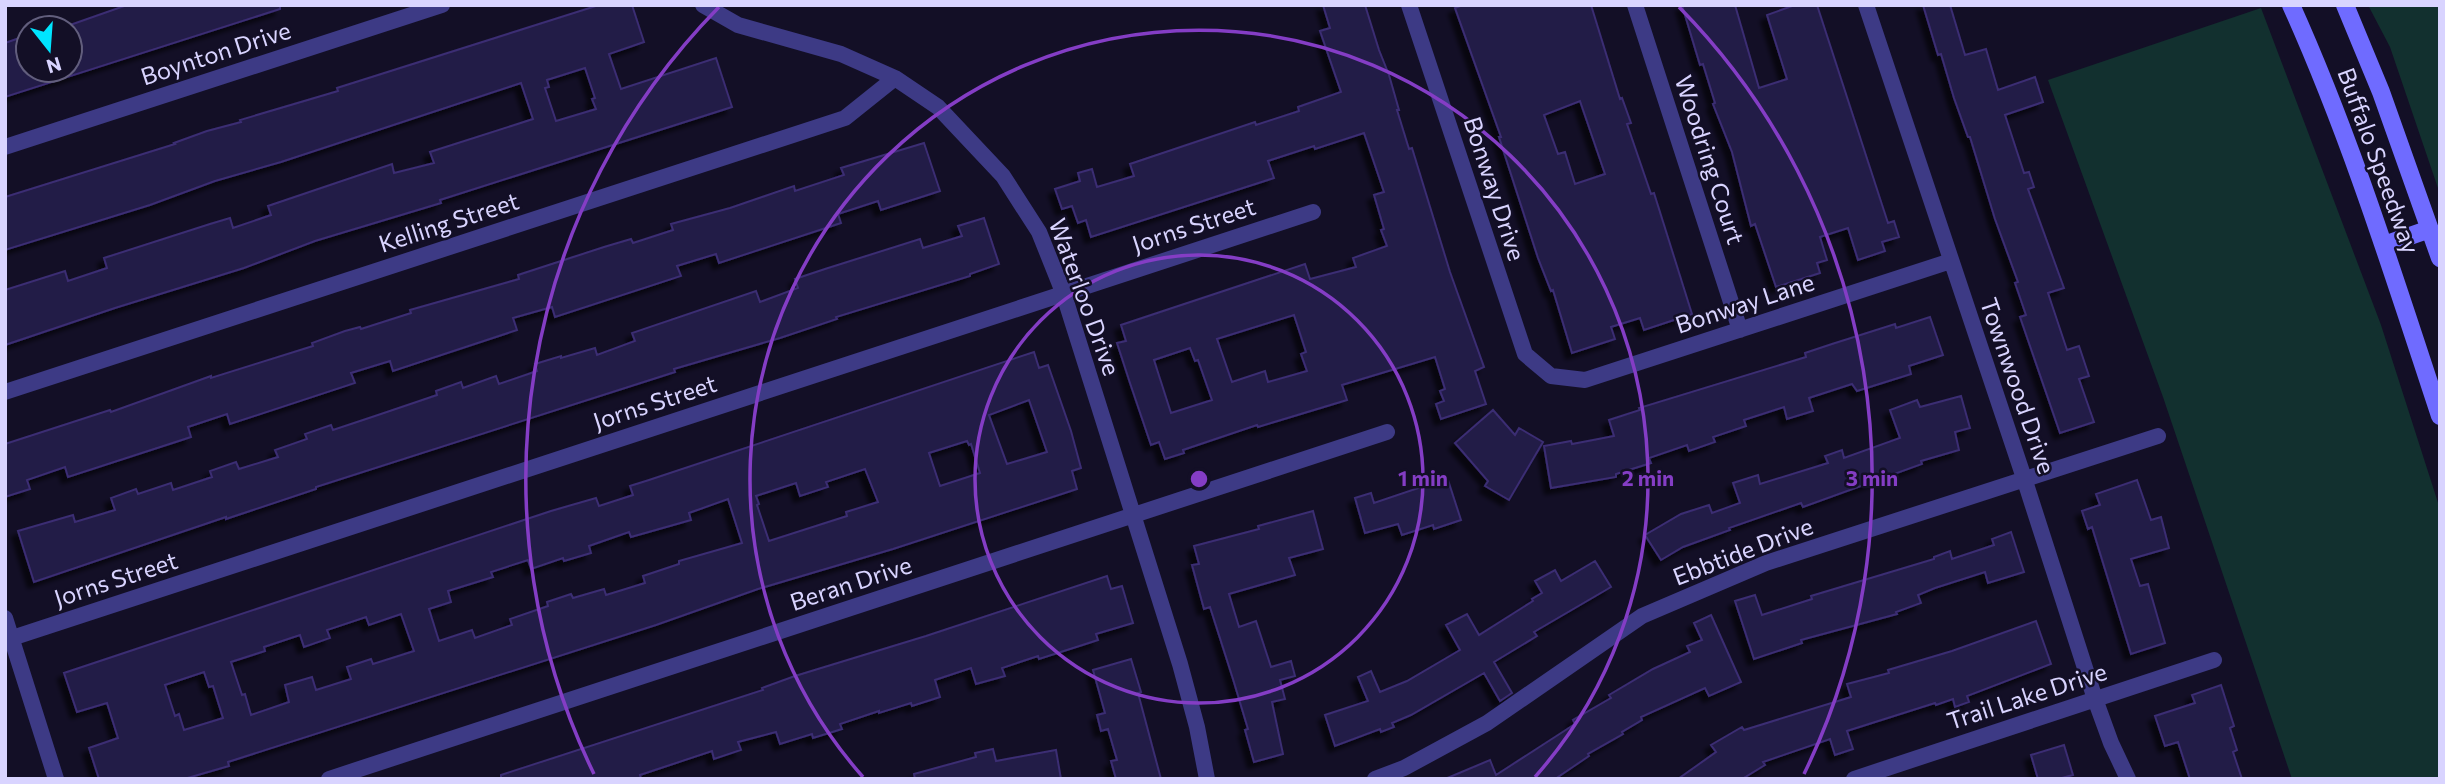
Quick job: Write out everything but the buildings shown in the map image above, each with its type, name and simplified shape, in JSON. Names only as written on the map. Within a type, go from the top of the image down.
[{"type":"main road","name":"Buffalo Speedway","points":[[2291,5],[2335,106],[2440,416]]},
{"type":"main road","name":"Buffalo Speedway","points":[[2345,5],[2381,92],[2440,258]]},
{"type":"main road","points":[[2384,245],[2430,229]]},
{"type":"street","name":"Boynton Drive","points":[[5,147],[442,5]]},
{"type":"street","name":"Waterloo Drive","points":[[703,5],[738,25],[841,54],[895,78],[938,107],[1003,176],[1039,232],[1063,292],[1180,664],[1197,727],[1207,779]]},
{"type":"street","name":"Bonway Drive","points":[[1409,5],[1525,354],[1552,376]]},
{"type":"street","name":"Woodring Court","points":[[1635,5],[1740,330]]},
{"type":"street","name":"Townwood Drive","points":[[1866,5],[2095,699],[2110,743],[2128,779]]},
{"type":"street","name":"Kelling Street","points":[[5,392],[845,118],[895,78]]},
{"type":"street","name":"Jorns Street","points":[[12,638],[1313,212]]},
{"type":"street","name":"Bonway Lane","points":[[1552,376],[1585,380],[1951,261]]},
{"type":"street","name":"Beran Drive","points":[[329,779],[1388,432]]},
{"type":"street","name":"Ebbtide Drive","points":[[1375,779],[1404,768],[1487,723],[1642,616],[1766,563],[2158,436]]},
{"type":"street","points":[[5,618],[56,779]]},
{"type":"street","name":"Trail Lake Drive","points":[[1854,779],[1885,774],[2095,699],[2214,660]]},
{"type":"green space","points":[[2368,5],[2440,5],[2440,194],[2390,47]]},
{"type":"green space","points":[[2261,8],[2381,325],[2440,509],[2440,779],[2292,779],[2163,397],[2048,80]]}]
